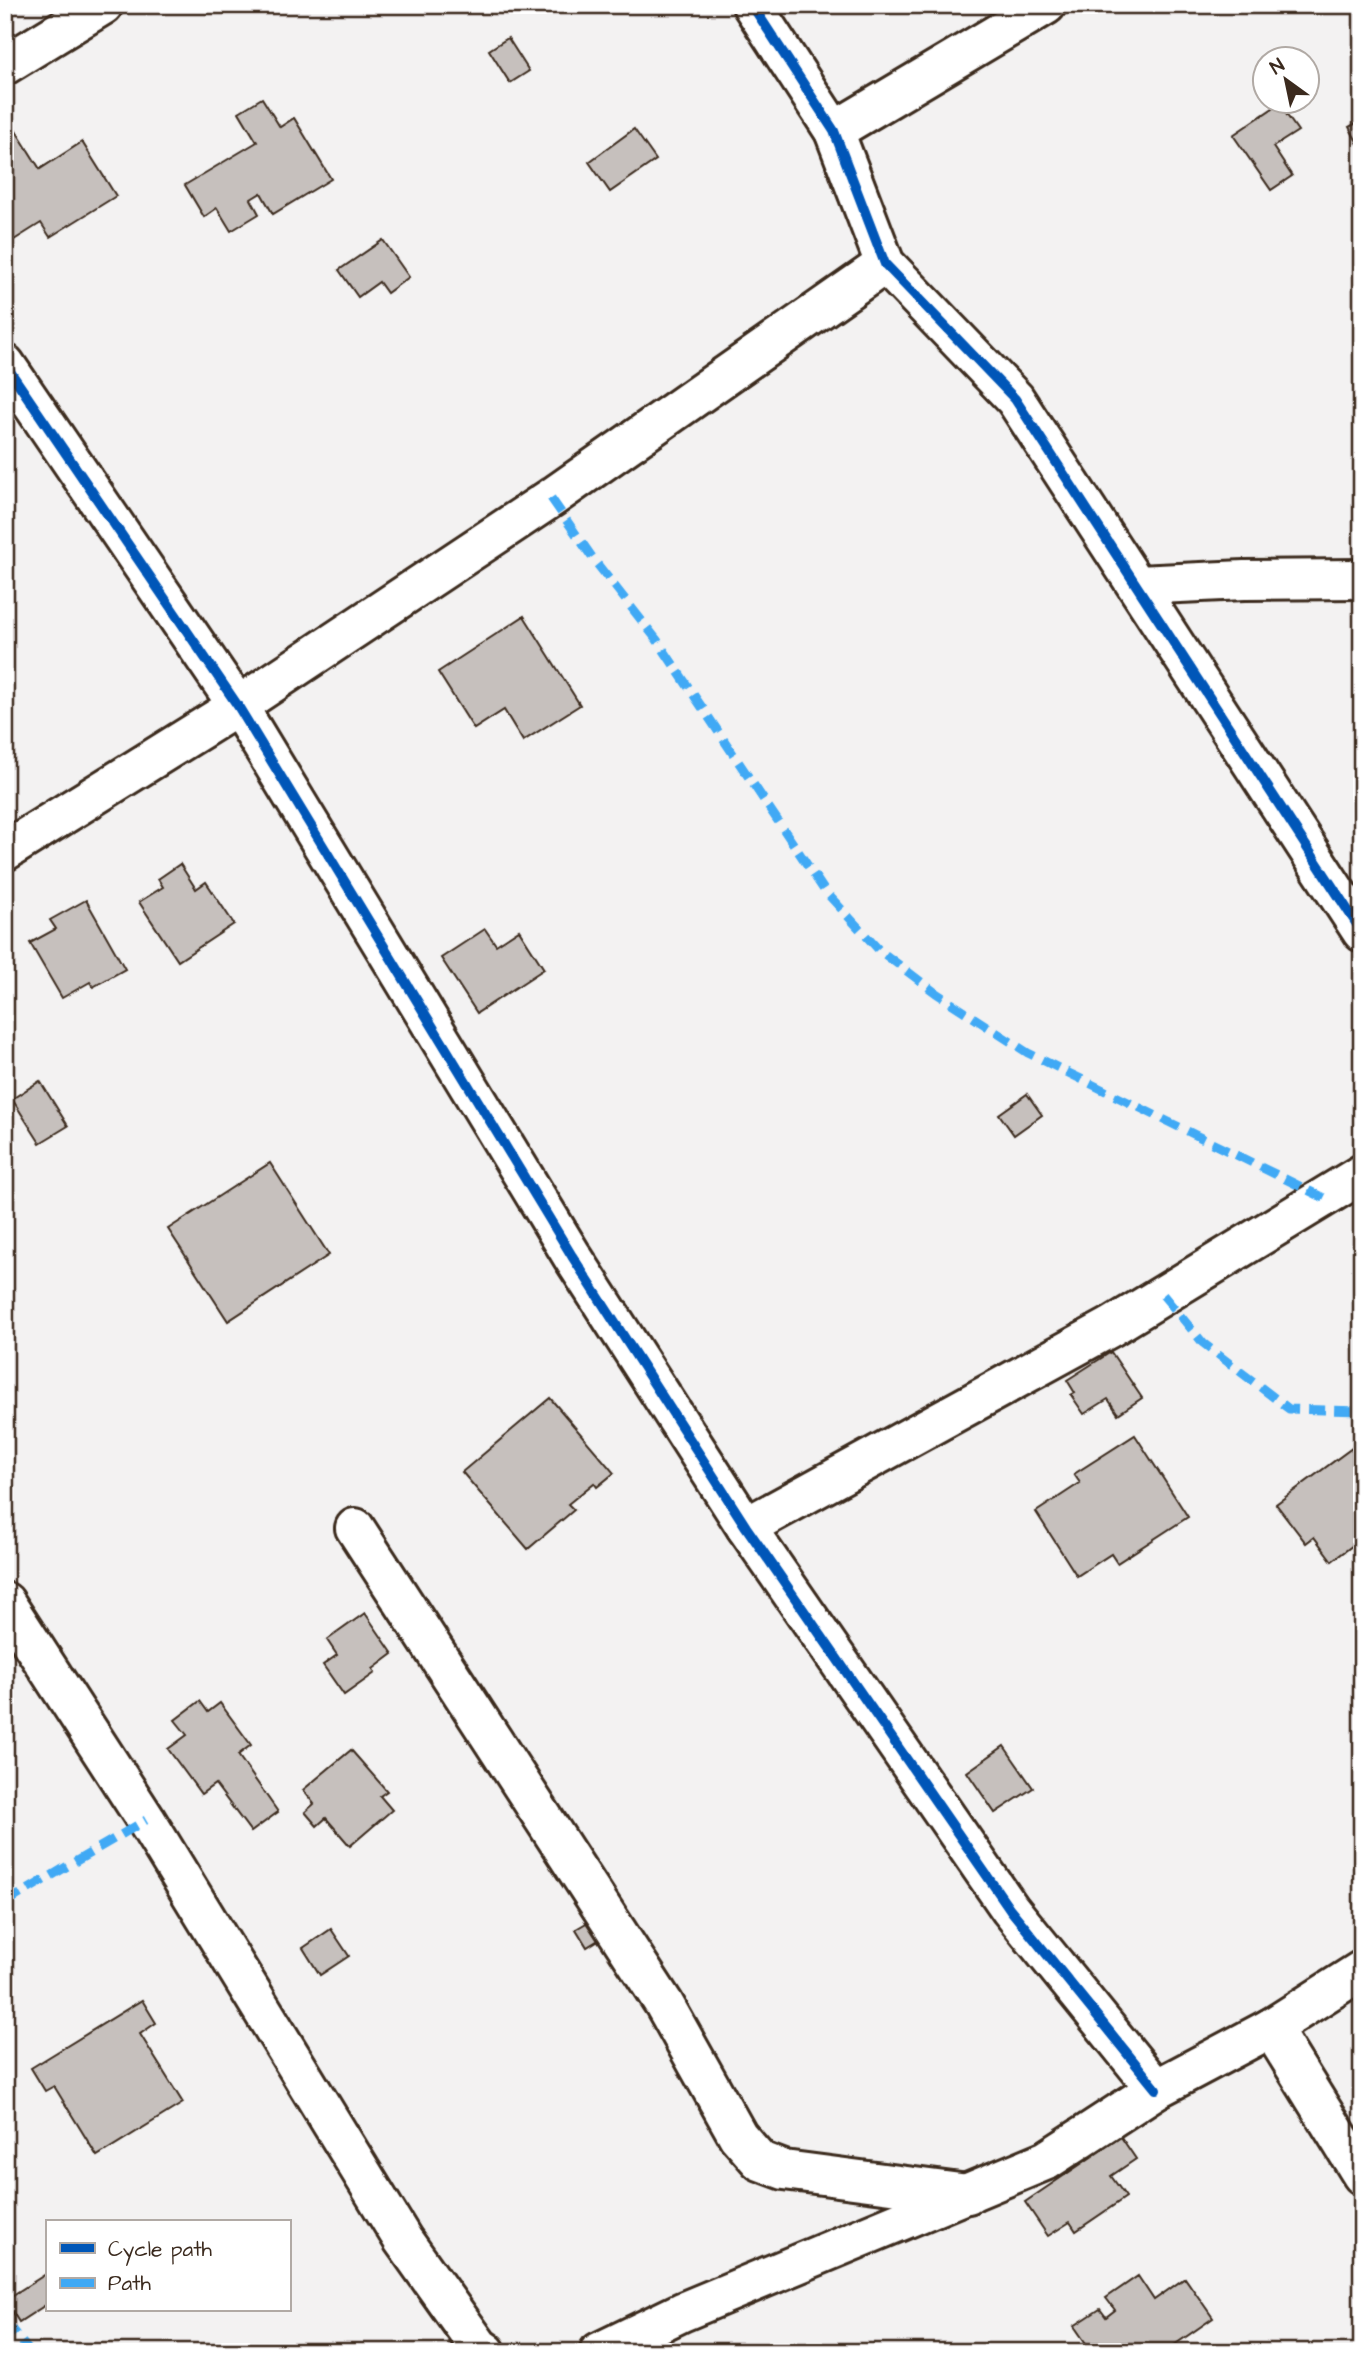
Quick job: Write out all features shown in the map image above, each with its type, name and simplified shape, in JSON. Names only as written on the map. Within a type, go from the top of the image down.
[{"type":"street","points":[[5,65],[103,5]]},
{"type":"street","points":[[752,5],[834,131],[885,264],[1015,399],[1362,932]]},
{"type":"street","points":[[834,131],[1046,5]]},
{"type":"street","points":[[5,851],[238,706],[551,498],[885,264]]},
{"type":"street","points":[[5,364],[238,706],[572,1256],[746,1527],[1010,1909],[1156,2089]]},
{"type":"street","points":[[1138,585],[1244,580],[1362,579]]},
{"type":"street","points":[[746,1527],[1111,1326],[1362,1174]]},
{"type":"street","points":[[355,1528],[664,2004],[738,2136],[760,2161],[784,2170],[968,2194]]},
{"type":"street","points":[[5,1602],[146,1820],[403,2240],[479,2347],[486,2352]]},
{"type":"street","points":[[599,2352],[682,2312],[1047,2160],[1156,2089],[1271,2028],[1362,1970]]},
{"type":"street","points":[[1271,2028],[1362,2175]]},
{"type":"building","points":[[508,38],[529,71],[510,83],[489,50]]},
{"type":"building","points":[[262,98],[280,127],[294,118],[331,179],[273,214],[261,193],[251,199],[259,214],[231,231],[217,208],[204,217],[185,185],[257,142],[239,112]]},
{"type":"building","points":[[1261,116],[1287,116],[1298,131],[1273,147],[1292,176],[1271,190],[1233,135]]},
{"type":"building","points":[[1362,120],[1362,151],[1349,127]]},
{"type":"building","points":[[634,129],[656,160],[610,192],[589,162]]},
{"type":"building","points":[[16,131],[40,169],[82,142],[116,196],[50,237],[41,223],[6,245],[5,138]]},
{"type":"building","points":[[383,240],[409,277],[387,293],[379,282],[358,297],[339,270]]},
{"type":"building","points":[[524,616],[580,705],[523,741],[504,710],[474,729],[438,672]]},
{"type":"building","points":[[180,864],[196,889],[206,882],[234,924],[178,961],[139,902],[163,887],[158,879]]},
{"type":"building","points":[[86,900],[125,969],[93,987],[90,982],[62,998],[30,943],[56,929],[50,920]]},
{"type":"building","points":[[485,929],[496,945],[519,930],[544,969],[477,1013],[441,958]]},
{"type":"building","points":[[40,1081],[68,1126],[40,1143],[12,1099]]},
{"type":"building","points":[[1027,1094],[1042,1115],[1014,1135],[999,1114]]},
{"type":"building","points":[[270,1163],[329,1255],[228,1321],[168,1229]]},
{"type":"building","points":[[1111,1352],[1142,1398],[1118,1414],[1108,1399],[1084,1414],[1071,1395],[1075,1393],[1067,1380]]},
{"type":"building","points":[[550,1398],[614,1473],[597,1487],[594,1483],[568,1504],[574,1510],[528,1549],[462,1472]]},
{"type":"building","points":[[1135,1435],[1188,1517],[1117,1563],[1111,1554],[1077,1576],[1036,1512],[1080,1483],[1074,1474]]},
{"type":"building","points":[[1352,1448],[1362,1461],[1362,1524],[1354,1529],[1361,1539],[1332,1561],[1314,1537],[1306,1543],[1276,1504]]},
{"type":"building","points":[[365,1613],[393,1654],[373,1669],[375,1673],[344,1695],[323,1665],[337,1655],[327,1640]]},
{"type":"building","points":[[200,1701],[208,1712],[220,1703],[251,1745],[238,1755],[278,1812],[251,1832],[215,1784],[201,1794],[168,1749],[187,1735],[175,1720]]},
{"type":"building","points":[[1004,1746],[1033,1788],[995,1813],[967,1772]]},
{"type":"building","points":[[351,1750],[387,1791],[380,1796],[392,1810],[350,1846],[326,1818],[317,1826],[305,1812],[314,1804],[303,1790]]},
{"type":"building","points":[[588,1922],[600,1939],[587,1947],[576,1929]]},
{"type":"building","points":[[331,1929],[349,1956],[320,1975],[303,1948]]},
{"type":"building","points":[[142,2000],[156,2023],[140,2034],[183,2103],[97,2156],[54,2086],[45,2091],[31,2068]]},
{"type":"building","points":[[1121,2137],[1136,2159],[1111,2176],[1126,2197],[1076,2231],[1070,2222],[1048,2236],[1025,2202]]},
{"type":"building","points":[[46,2274],[46,2305],[19,2322],[5,2300]]},
{"type":"building","points":[[1138,2276],[1154,2300],[1185,2278],[1213,2318],[1170,2348],[1173,2352],[1092,2352],[1074,2326],[1100,2309],[1106,2317],[1115,2310],[1106,2298]]},
{"type":"marked path","points":[[551,498],[594,560],[657,640],[824,890],[879,950],[936,993],[1028,1053],[1324,1198]]},
{"type":"marked path","points":[[1163,1295],[1203,1343],[1289,1409],[1362,1411]]},
{"type":"marked path","points":[[5,1903],[146,1820]]},
{"type":"marked path","points":[[5,2321],[30,2352]]},
{"type":"cycle path","points":[[752,5],[834,131],[885,264],[1015,399],[1362,932]]},
{"type":"cycle path","points":[[5,364],[238,706],[572,1256],[746,1527],[1010,1909],[1156,2089]]}]
